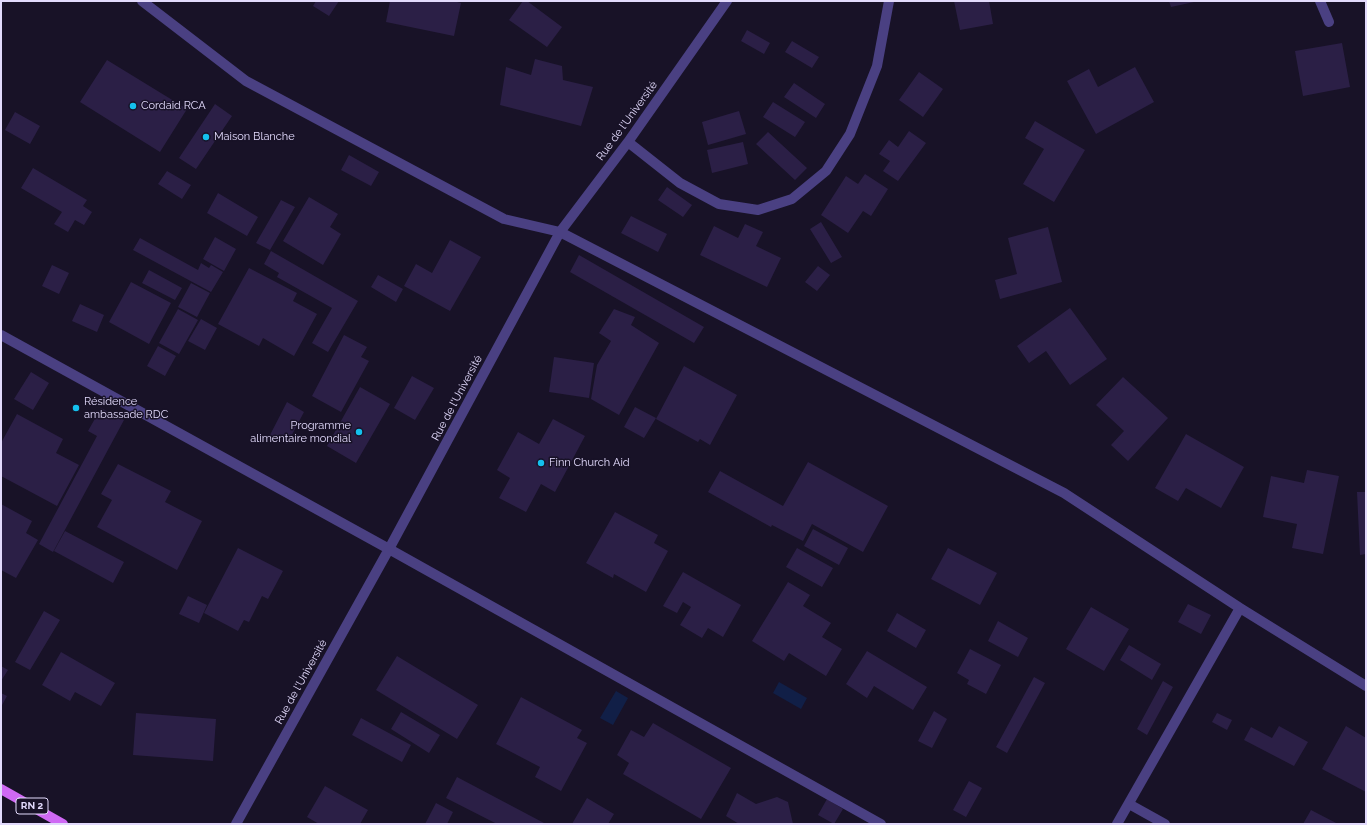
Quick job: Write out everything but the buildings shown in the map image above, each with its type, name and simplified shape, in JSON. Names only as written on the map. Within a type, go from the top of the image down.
[{"type":"main road","name":"RN 2","points":[[1,788],[63,824]]},
{"type":"street","points":[[142,1],[246,81],[504,219],[560,232],[1064,493],[1240,608],[1366,686]]},
{"type":"street","name":"Rue de l'Université","points":[[236,824],[390,549],[560,232],[628,142],[728,1]]},
{"type":"street","points":[[628,142],[680,183],[719,204],[758,210],[792,199],[826,171],[850,134],[877,66],[889,1]]},
{"type":"street","points":[[1320,1],[1329,22]]},
{"type":"street","points":[[1,335],[390,549],[882,824]]},
{"type":"street","points":[[1117,824],[1240,608]]},
{"type":"street","points":[[1129,804],[1165,824]]},
{"type":"water","points":[[779,682],[807,698],[801,709],[773,693]]},
{"type":"water","points":[[616,691],[628,698],[613,725],[600,718]]},
{"type":"place","name":"Cordaid RCA","points":[[133,106]]},
{"type":"place","name":"Maison Blanche","points":[[206,137]]},
{"type":"place","name":"Résidence ambassade RDC","points":[[76,408]]},
{"type":"place","name":"Programme alimentaire mondial","points":[[359,432]]},
{"type":"place","name":"Finn Church Aid","points":[[541,463]]}]
